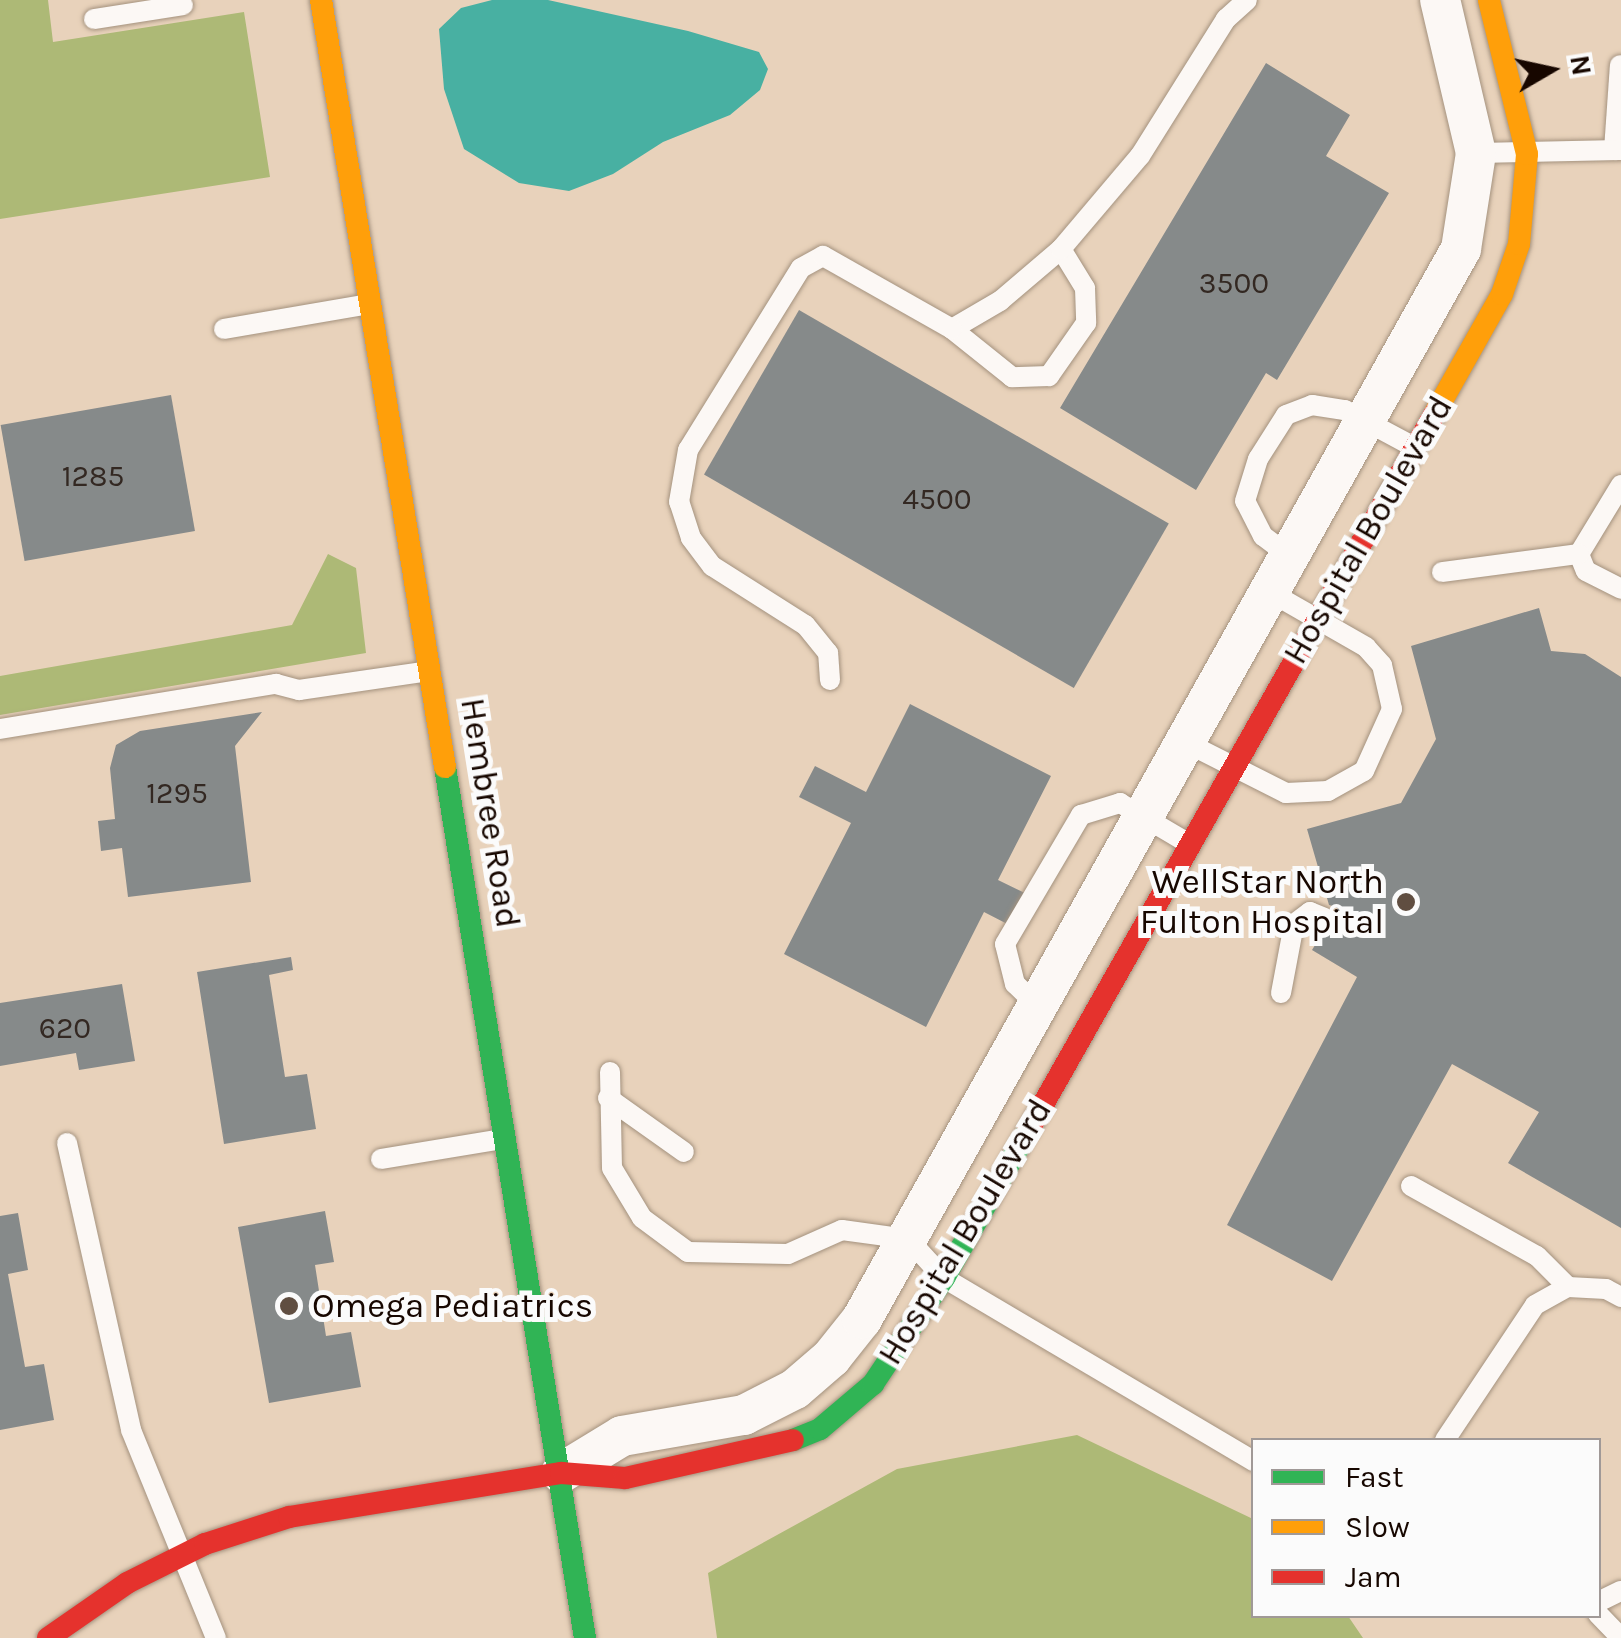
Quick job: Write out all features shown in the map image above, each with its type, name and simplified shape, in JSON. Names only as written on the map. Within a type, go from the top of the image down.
[{"type":"street","name":"Hembree Road","points":[[320,0],[585,1638]]},
{"type":"street","name":"Hospital Boulevard","points":[[561,1473],[622,1436],[744,1416],[795,1389],[831,1358],[862,1319],[1368,422],[1461,249],[1476,152],[1440,0]]},
{"type":"street","name":"Hospital Boulevard","points":[[561,1473],[625,1478],[765,1451],[820,1429],[873,1384],[944,1278],[1502,294],[1525,212],[1527,154],[1518,96],[1489,0]]},
{"type":"street","points":[[1038,1006],[1082,1032]]},
{"type":"street","points":[[60,1635],[127,1583],[182,1556],[289,1516],[561,1473]]},
{"type":"lane","points":[[952,330],[1000,301],[1062,249],[1140,156],[1226,18],[1247,0]]},
{"type":"lane","points":[[94,19],[183,5]]},
{"type":"lane","points":[[1476,152],[1617,150],[1620,66]]},
{"type":"lane","points":[[830,680],[828,653],[805,625],[712,566],[690,538],[679,502],[688,450],[801,268],[823,256],[952,330],[1012,377],[1049,376],[1086,323],[1085,288],[1062,249]]},
{"type":"lane","points":[[224,329],[371,304]]},
{"type":"lane","points":[[1291,557],[1263,536],[1245,501],[1258,459],[1286,414],[1312,405],[1368,422],[1417,449]]},
{"type":"lane","points":[[1579,554],[1621,485]]},
{"type":"lane","points":[[1442,572],[1579,554]]},
{"type":"lane","points":[[1579,554],[1586,571],[1621,589]]},
{"type":"lane","points":[[1185,742],[1286,793],[1306,795],[1347,784],[1364,772],[1387,729],[1390,686],[1366,647],[1270,592]]},
{"type":"lane","points":[[0,728],[276,684],[299,690],[431,670]]},
{"type":"lane","points":[[1038,1006],[1015,984],[1005,944],[1081,816],[1108,802],[1144,815],[1189,843]]},
{"type":"lane","points":[[1282,993],[1294,924],[1310,912],[1325,918]]},
{"type":"lane","points":[[610,1072],[612,1168],[642,1218],[688,1252],[788,1254],[842,1230],[908,1239],[944,1278],[1251,1460]]},
{"type":"lane","points":[[608,1098],[684,1152]]},
{"type":"lane","points":[[381,1160],[507,1138]]},
{"type":"lane","points":[[67,1142],[131,1430],[216,1638]]},
{"type":"lane","points":[[1411,1186],[1537,1256],[1568,1287]]},
{"type":"lane","points":[[1447,1438],[1535,1305],[1568,1287],[1606,1289],[1621,1297]]},
{"type":"lane","points":[[1601,1617],[1621,1638]]},
{"type":"green space","points":[[0,0],[48,0],[53,42],[244,12],[270,177],[0,219]]},
{"type":"green space","points":[[328,554],[356,568],[366,653],[0,715],[0,676],[292,625]]},
{"type":"green space","points":[[1077,1435],[1251,1518],[1251,1618],[1349,1618],[1363,1638],[717,1638],[708,1573],[897,1469]]},
{"type":"water","points":[[492,0],[548,0],[688,31],[759,52],[768,69],[760,90],[730,115],[663,142],[613,174],[569,191],[519,183],[464,149],[444,89],[439,29],[461,8]]},
{"type":"building","points":[[1266,63],[1350,115],[1326,156],[1389,193],[1277,380],[1266,373],[1196,490],[1060,408]]},
{"type":"building","points":[[799,310],[1169,524],[1074,688],[704,475]]},
{"type":"building","points":[[171,395],[195,531],[25,561],[1,425]]},
{"type":"building","points":[[1539,608],[1551,651],[1585,654],[1621,677],[1621,1228],[1508,1163],[1539,1112],[1452,1064],[1332,1281],[1227,1225],[1357,977],[1312,950],[1338,908],[1329,905],[1307,829],[1401,803],[1436,739],[1411,646]]},
{"type":"building","points":[[910,704],[1051,776],[998,880],[1037,899],[1021,931],[984,912],[926,1027],[784,954],[851,823],[799,797],[815,766],[866,792]]},
{"type":"building","points":[[262,712],[235,746],[251,882],[128,897],[122,848],[101,851],[98,821],[115,819],[110,768],[116,745],[140,731]]},
{"type":"building","points":[[291,957],[293,970],[269,975],[285,1077],[307,1074],[316,1129],[224,1144],[197,972]]},
{"type":"building","points":[[122,984],[135,1061],[79,1070],[76,1053],[0,1066],[0,1003]]},
{"type":"building","points":[[325,1211],[334,1262],[315,1265],[326,1336],[351,1332],[361,1387],[269,1403],[238,1227]]},
{"type":"building","points":[[18,1213],[28,1270],[8,1274],[25,1367],[44,1364],[54,1420],[0,1430],[0,1216]]},
{"type":"traffic: fast","points":[[445,767],[585,1638]]},
{"type":"traffic: fast","points":[[793,1440],[820,1429],[873,1384],[944,1278],[1028,1131]]},
{"type":"traffic: slow","points":[[321,0],[445,767]]},
{"type":"traffic: slow","points":[[1435,413],[1502,294],[1519,244],[1527,154],[1489,0]]},
{"type":"traffic: jam","points":[[1028,1131],[1435,413]]},
{"type":"traffic: jam","points":[[48,1638],[127,1583],[205,1544],[289,1517],[561,1473],[625,1478],[793,1440]]},
{"type":"place","name":"WellStar North Fulton Hospital","points":[[1406,902]]},
{"type":"place","name":"Omega Pediatrics","points":[[289,1306]]}]
